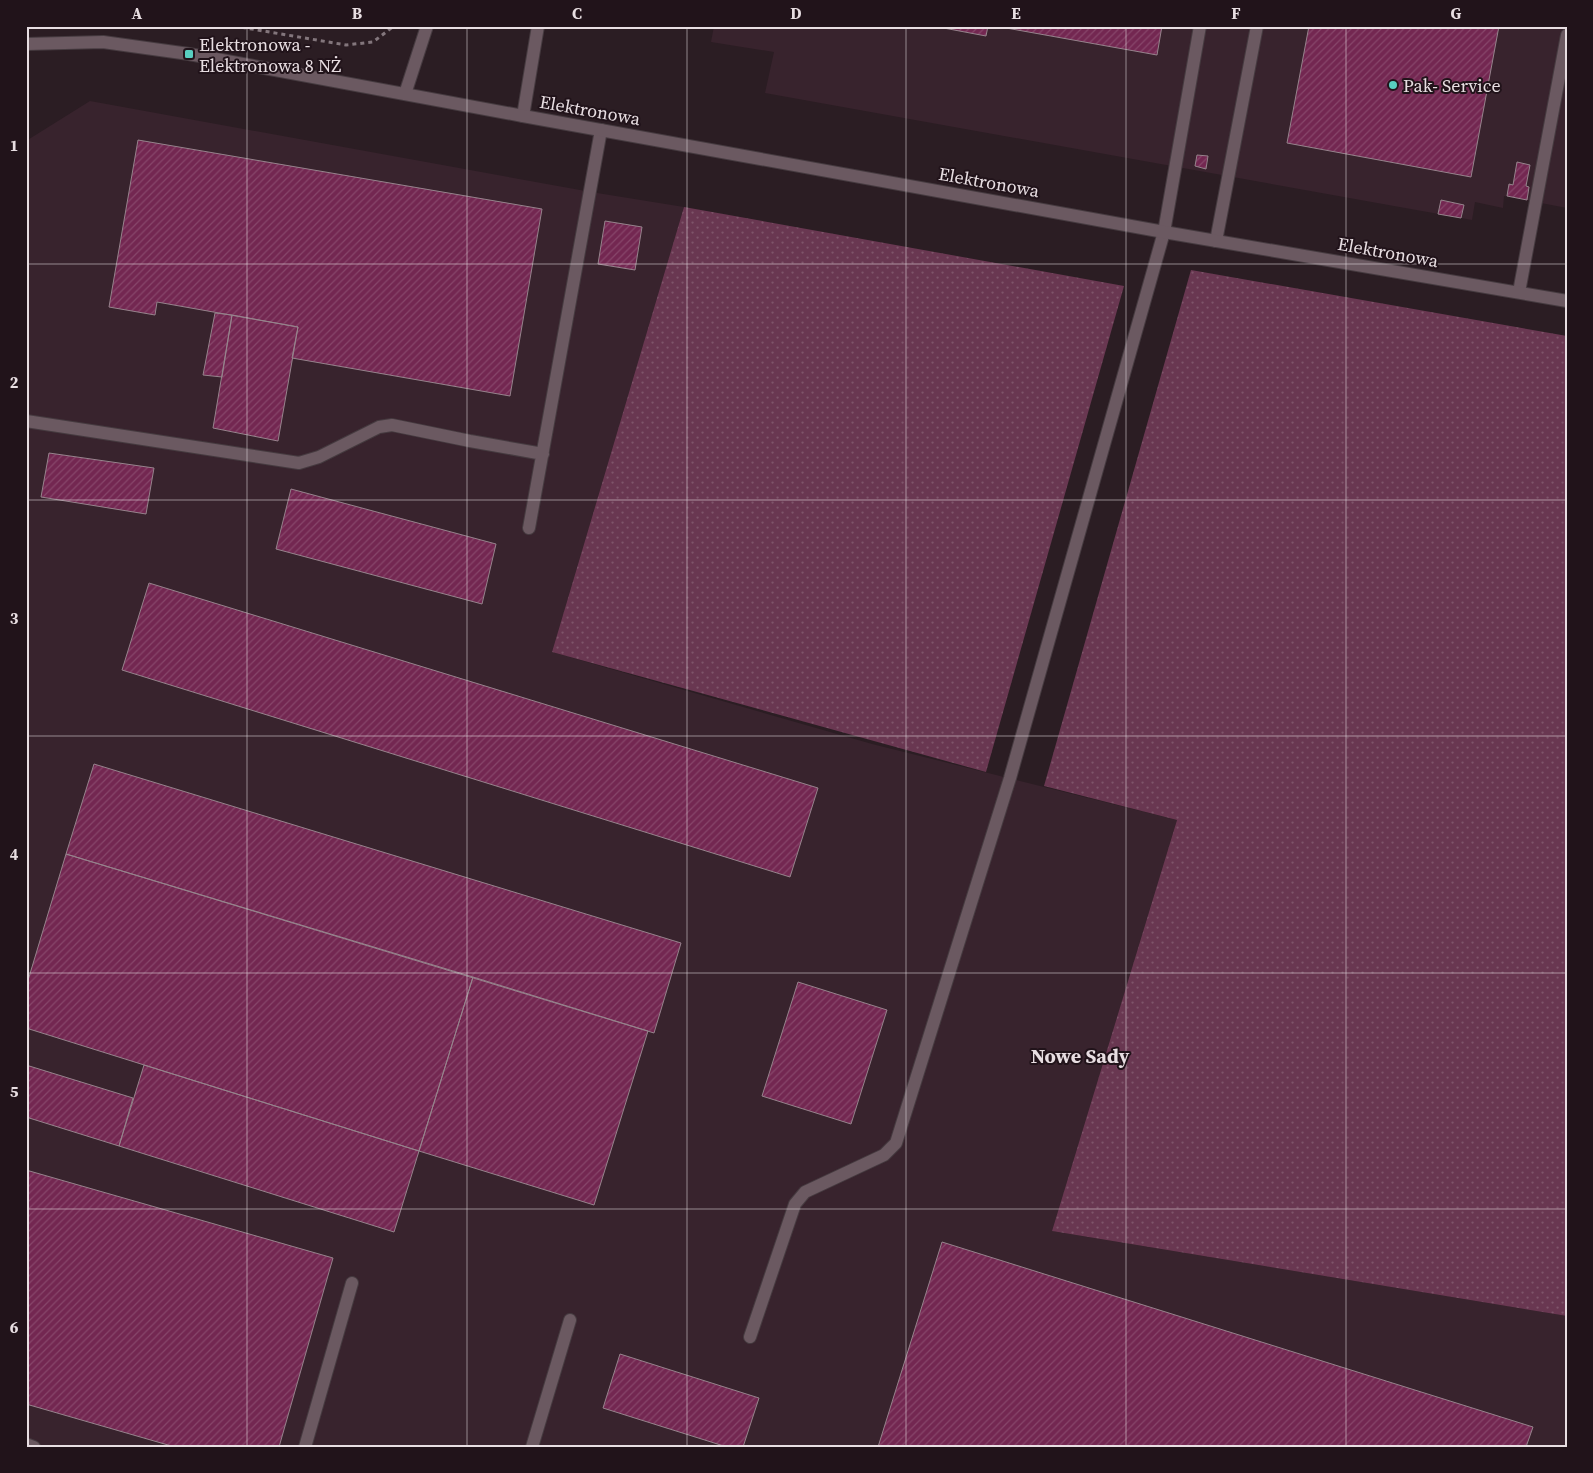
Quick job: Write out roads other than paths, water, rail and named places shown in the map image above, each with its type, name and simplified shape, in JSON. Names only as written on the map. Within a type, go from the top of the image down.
[{"type":"street","points":[[405,94],[427,26]]},
{"type":"street","points":[[523,116],[538,26]]},
{"type":"street","points":[[750,1337],[795,1204],[805,1192],[884,1155],[896,1143],[1010,778],[1164,232],[1200,26]]},
{"type":"street","points":[[1216,240],[1257,26]]},
{"type":"street","points":[[1519,292],[1567,35]]},
{"type":"street","name":"Elektronowa","points":[[26,44],[103,42],[189,54],[1164,232],[1567,301]]},
{"type":"street","points":[[529,528],[601,130]]},
{"type":"street","points":[[26,422],[299,463],[319,457],[379,427],[392,426],[543,454]]},
{"type":"street","points":[[306,1447],[352,1283]]},
{"type":"street","points":[[532,1447],[570,1320]]},
{"type":"street","points":[[26,1444],[34,1447]]},
{"type":"place","name":"Elektronowa - Elektronowa 8 NŻ","points":[[189,54]]},
{"type":"place","name":"Pak- Service","points":[[1393,85]]},
{"type":"district","name":"Nowe Sady","points":[[1080,1056]]}]
